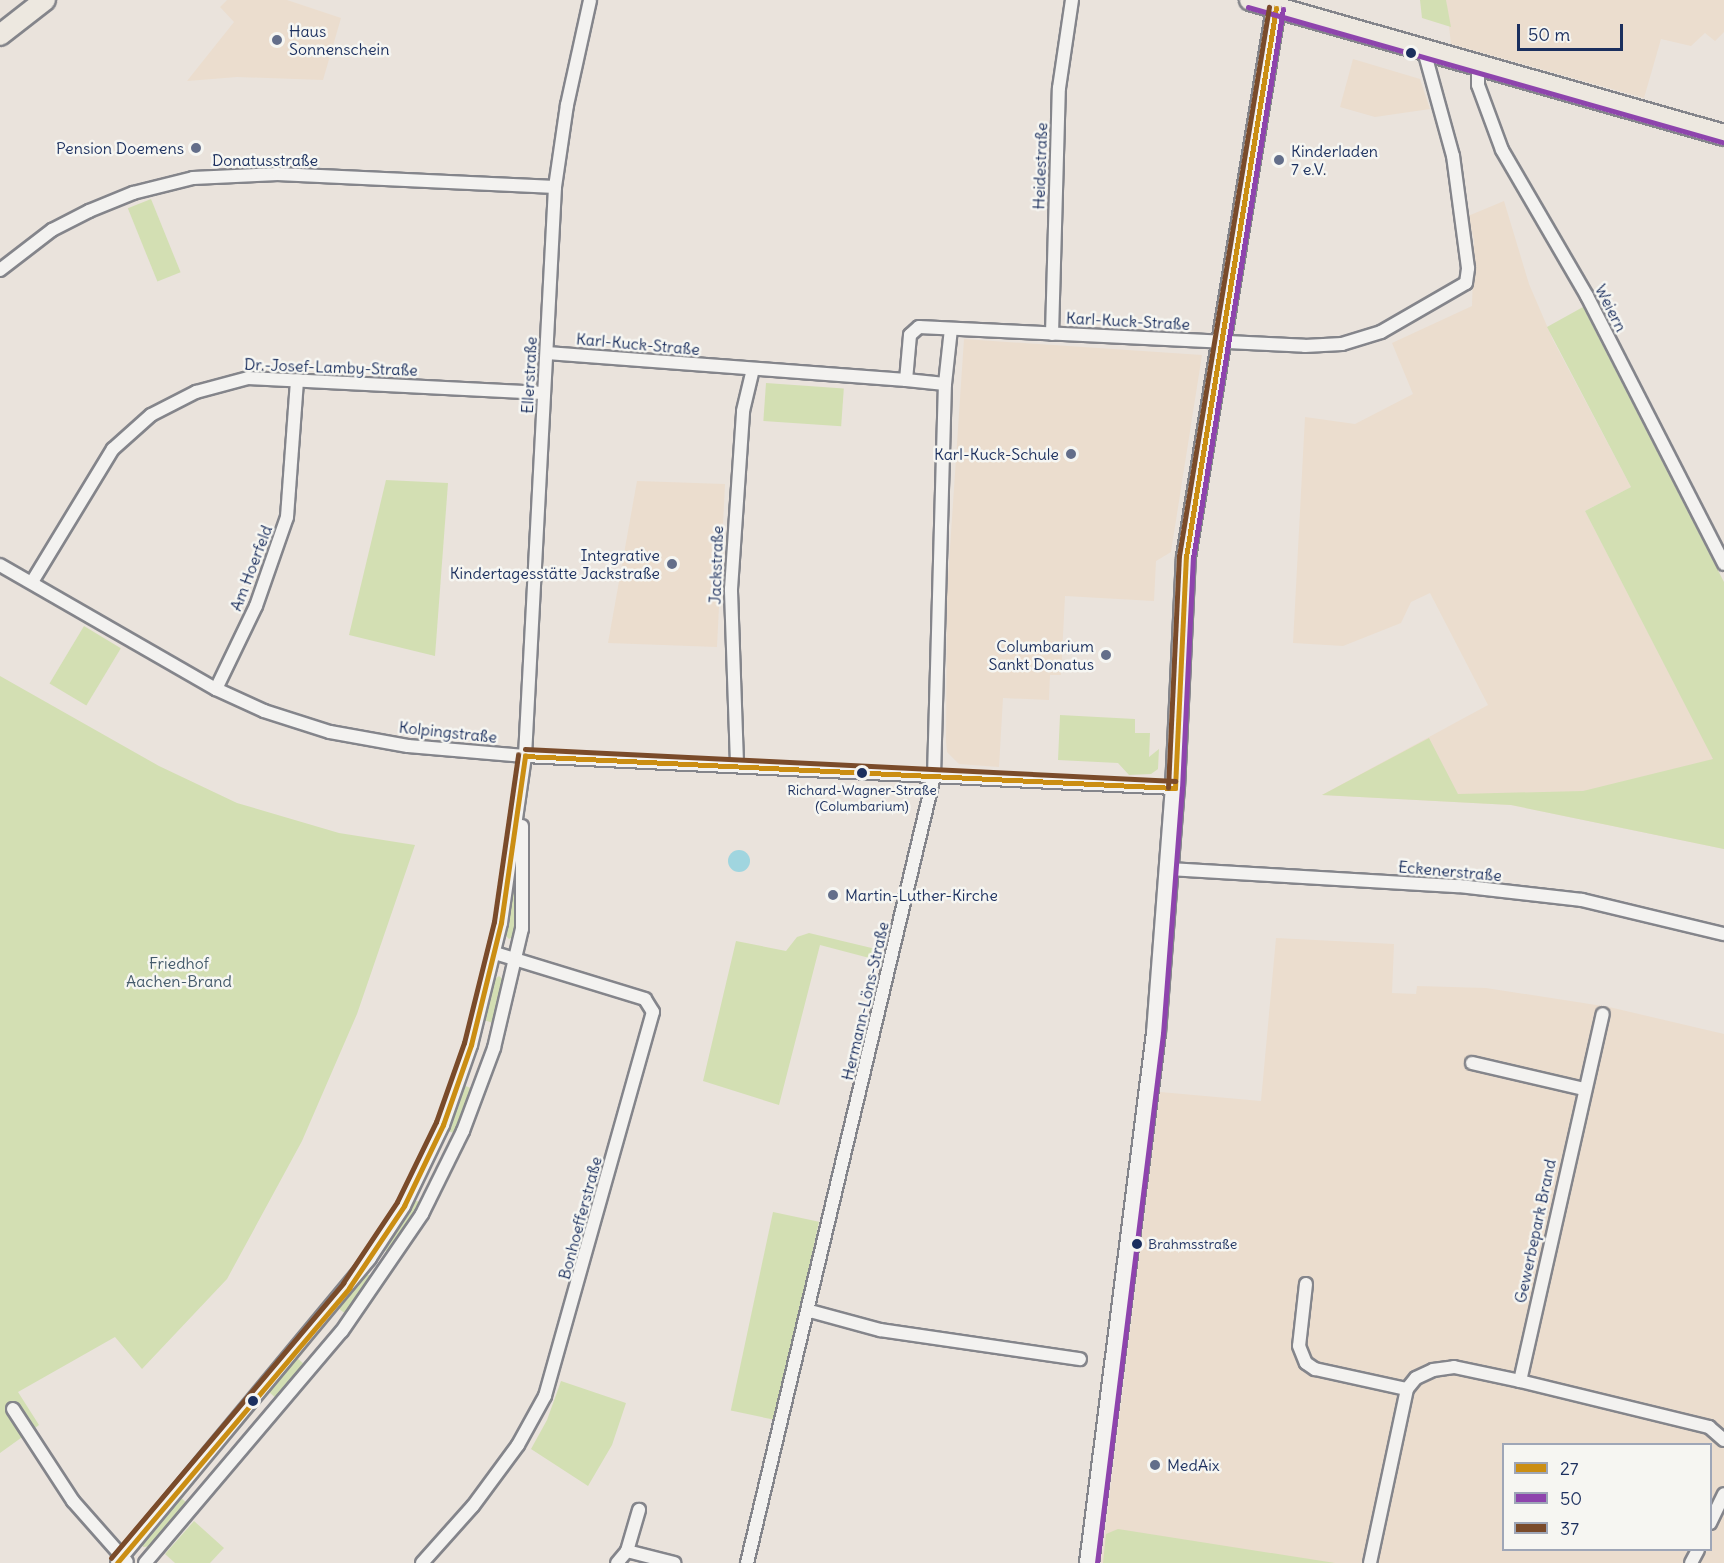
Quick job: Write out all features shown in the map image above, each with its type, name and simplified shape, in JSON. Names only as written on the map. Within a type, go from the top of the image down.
[{"type":"main road","points":[[0,35],[45,0]]},
{"type":"main road","points":[[1250,0],[1276,4],[1424,51],[1724,135]]},
{"type":"street","name":"Ellerstraße","points":[[521,795],[525,756],[555,188],[567,105],[588,0]]},
{"type":"street","name":"Heidestraße","points":[[1052,334],[1059,88],[1072,0]]},
{"type":"street","points":[[1089,1563],[1156,1033],[1175,788],[1186,557],[1276,4]]},
{"type":"street","name":"Karl-Kuck-Straße","points":[[906,380],[913,329],[1220,343],[1342,344],[1381,332],[1466,283],[1468,268],[1453,156],[1424,51]]},
{"type":"street","name":"Weiern","points":[[1478,65],[1478,85],[1502,150],[1587,296],[1724,564]]},
{"type":"street","name":"Donatusstraße","points":[[0,270],[52,230],[88,211],[133,193],[193,178],[278,174],[555,188]]},
{"type":"street","name":"Hermann-Löns-Straße","points":[[747,1563],[777,1427],[810,1311],[934,776],[945,384],[951,330]]},
{"type":"street","name":"Karl-Kuck-Straße","points":[[547,353],[945,384]]},
{"type":"street","name":"Jackstraße","points":[[737,763],[731,589],[743,411],[753,369]]},
{"type":"street","name":"Dr.-Josef-Lamby-Straße","points":[[32,582],[113,449],[151,415],[218,384],[248,378],[544,393]]},
{"type":"street","name":"Am Hoerfeld","points":[[216,689],[256,606],[287,517],[297,380]]},
{"type":"street","name":"Kolpingstraße","points":[[0,565],[216,689],[264,711],[330,732],[408,746],[525,756],[737,763],[1175,788]]},
{"type":"street","points":[[13,1409],[73,1501],[122,1561],[370,1258],[404,1206],[443,1125],[471,1045],[495,953],[521,795]]},
{"type":"street","points":[[145,1563],[342,1331],[387,1269],[422,1214],[463,1131],[494,1048],[522,929],[521,795]]},
{"type":"street","name":"Eckenerstraße","points":[[1169,868],[1459,886],[1571,899],[1724,934]]},
{"type":"street","name":"Bonhoefferstraße","points":[[422,1563],[480,1497],[518,1445],[545,1396],[652,1012],[645,999],[495,953]]},
{"type":"street","name":"Gewerbepark Brand","points":[[1520,1381],[1584,1089],[1603,1014]]},
{"type":"street","points":[[1472,1063],[1584,1089]]},
{"type":"street","points":[[370,1258],[387,1269]]},
{"type":"street","points":[[1306,1284],[1299,1346],[1306,1363],[1316,1369],[1407,1389]]},
{"type":"street","points":[[810,1311],[880,1330],[1080,1359]]},
{"type":"street","points":[[1370,1563],[1407,1389],[1416,1378],[1433,1370],[1454,1367],[1520,1381],[1708,1427],[1724,1440]]},
{"type":"street","points":[[1712,1519],[1724,1494]]},
{"type":"street","points":[[617,1563],[627,1551],[639,1510]]},
{"type":"street","points":[[627,1551],[674,1563]]},
{"type":"shaded area","name":"Haus Sonnenschein","points":[[227,0],[287,0],[341,18],[323,80],[237,77],[187,81],[234,22],[220,7]]},
{"type":"shaded area","points":[[1446,0],[1724,0],[1724,32],[1715,41],[1705,33],[1691,46],[1661,39],[1644,98],[1451,44]]},
{"type":"shaded area","points":[[1353,59],[1420,79],[1430,109],[1375,117],[1340,107]]},
{"type":"shaded area","points":[[1504,201],[1529,284],[1553,340],[1631,487],[1585,511],[1724,779],[1724,849],[1511,805],[1322,795],[1488,705],[1430,593],[1411,602],[1401,623],[1343,646],[1293,643],[1305,417],[1355,424],[1413,394],[1392,343],[1472,306],[1474,240],[1468,216]]},
{"type":"shaded area","name":"Karl-Kuck-Schule","points":[[964,339],[1202,355],[1171,552],[1156,561],[1154,601],[1065,596],[1061,675],[1050,675],[1049,700],[1003,698],[999,767],[959,764],[947,752],[946,741],[947,593]]},
{"type":"shaded area","name":"Integrative Kindertagesstätte Jackstraße","points":[[637,481],[725,484],[717,647],[608,643]]},
{"type":"shaded area","points":[[1276,938],[1394,944],[1392,993],[1416,994],[1417,986],[1486,988],[1609,1007],[1724,1034],[1724,1563],[1101,1563],[1160,1092],[1261,1101]]},
{"type":"green space","points":[[1420,0],[1446,0],[1451,27],[1422,18]]},
{"type":"green space","points":[[151,199],[181,272],[157,282],[128,208]]},
{"type":"green space","points":[[1583,307],[1724,582],[1724,849],[1511,805],[1322,795],[1429,738],[1458,794],[1583,791],[1713,759],[1585,511],[1631,487],[1547,327]]},
{"type":"green space","points":[[766,383],[844,388],[841,426],[763,421]]},
{"type":"green space","points":[[386,480],[448,483],[435,656],[349,635]]},
{"type":"green space","points":[[84,626],[121,648],[86,706],[49,683]]},
{"type":"green space","name":"Friedhof Aachen-Brand","points":[[0,676],[159,766],[237,803],[339,833],[415,845],[357,1014],[302,1141],[227,1279],[142,1369],[115,1337],[18,1392],[39,1425],[0,1453]]},
{"type":"green space","points":[[1060,715],[1135,719],[1135,733],[1150,733],[1149,757],[1159,749],[1158,769],[1151,774],[1129,775],[1118,763],[1058,760]]},
{"type":"green space","points":[[516,867],[518,903],[513,937],[509,939],[504,934]]},
{"type":"green space","points":[[809,933],[880,950],[877,960],[820,945],[779,1105],[703,1081],[736,941],[786,951],[797,937]]},
{"type":"green space","points":[[499,976],[505,981],[493,1023],[484,1020],[495,979]]},
{"type":"green space","points":[[463,1085],[473,1089],[455,1134],[445,1130]]},
{"type":"green space","points":[[411,1198],[421,1203],[391,1251],[385,1251]]},
{"type":"green space","points":[[773,1212],[819,1222],[777,1420],[731,1411]]},
{"type":"green space","points":[[364,1274],[373,1276],[347,1315],[338,1308]]},
{"type":"green space","points":[[297,1358],[305,1365],[276,1398],[268,1391]]},
{"type":"green space","points":[[561,1381],[626,1403],[612,1445],[588,1486],[531,1449],[547,1420]]},
{"type":"green space","points":[[180,1497],[188,1504],[152,1546],[143,1547],[142,1542]]},
{"type":"green space","points":[[194,1521],[224,1548],[210,1563],[175,1563],[165,1554]]},
{"type":"green space","points":[[1118,1529],[1335,1563],[1103,1563],[1106,1534]]},
{"type":"water","points":[[739,850],[747,853],[750,861],[747,869],[739,872],[731,869],[728,861],[731,853]]},
{"type":"transit line","name":"50","points":[[1248,7],[1722,142]]},
{"type":"transit line","name":"37","points":[[1168,788],[1179,556],[1269,7]]},
{"type":"transit line","name":"27","points":[[1175,788],[1186,557],[1276,8]]},
{"type":"transit line","name":"50","points":[[1097,1563],[1163,1034],[1182,789],[1193,558],[1283,9]]},
{"type":"transit line","name":"37","points":[[525,749],[1175,781]]},
{"type":"transit line","name":"37","points":[[111,1558],[343,1283],[397,1202],[436,1122],[464,1043],[494,922],[518,755]]},
{"type":"transit line","name":"27","points":[[525,756],[1175,788]]},
{"type":"transit line","name":"27","points":[[117,1563],[349,1288],[404,1206],[443,1125],[471,1045],[501,923],[525,756]]},
{"type":"place","name":"Haus Sonnenschein","points":[[277,40]]},
{"type":"place","name":"Pension Doemens","points":[[196,148]]},
{"type":"place","name":"Kinderladen 7 e.V.","points":[[1279,160]]},
{"type":"place","name":"Karl-Kuck-Schule","points":[[1071,454]]},
{"type":"place","name":"Integrative Kindertagesstätte Jackstraße","points":[[672,564]]},
{"type":"place","name":"Columbarium Sankt Donatus","points":[[1106,655]]},
{"type":"place","name":"Richard-Wagner-Straße (Columbarium)","points":[[862,773]]},
{"type":"place","name":"Martin-Luther-Kirche","points":[[833,895]]},
{"type":"place","name":"Brahmsstraße","points":[[1137,1244]]},
{"type":"place","name":"MedAix","points":[[1155,1465]]}]
